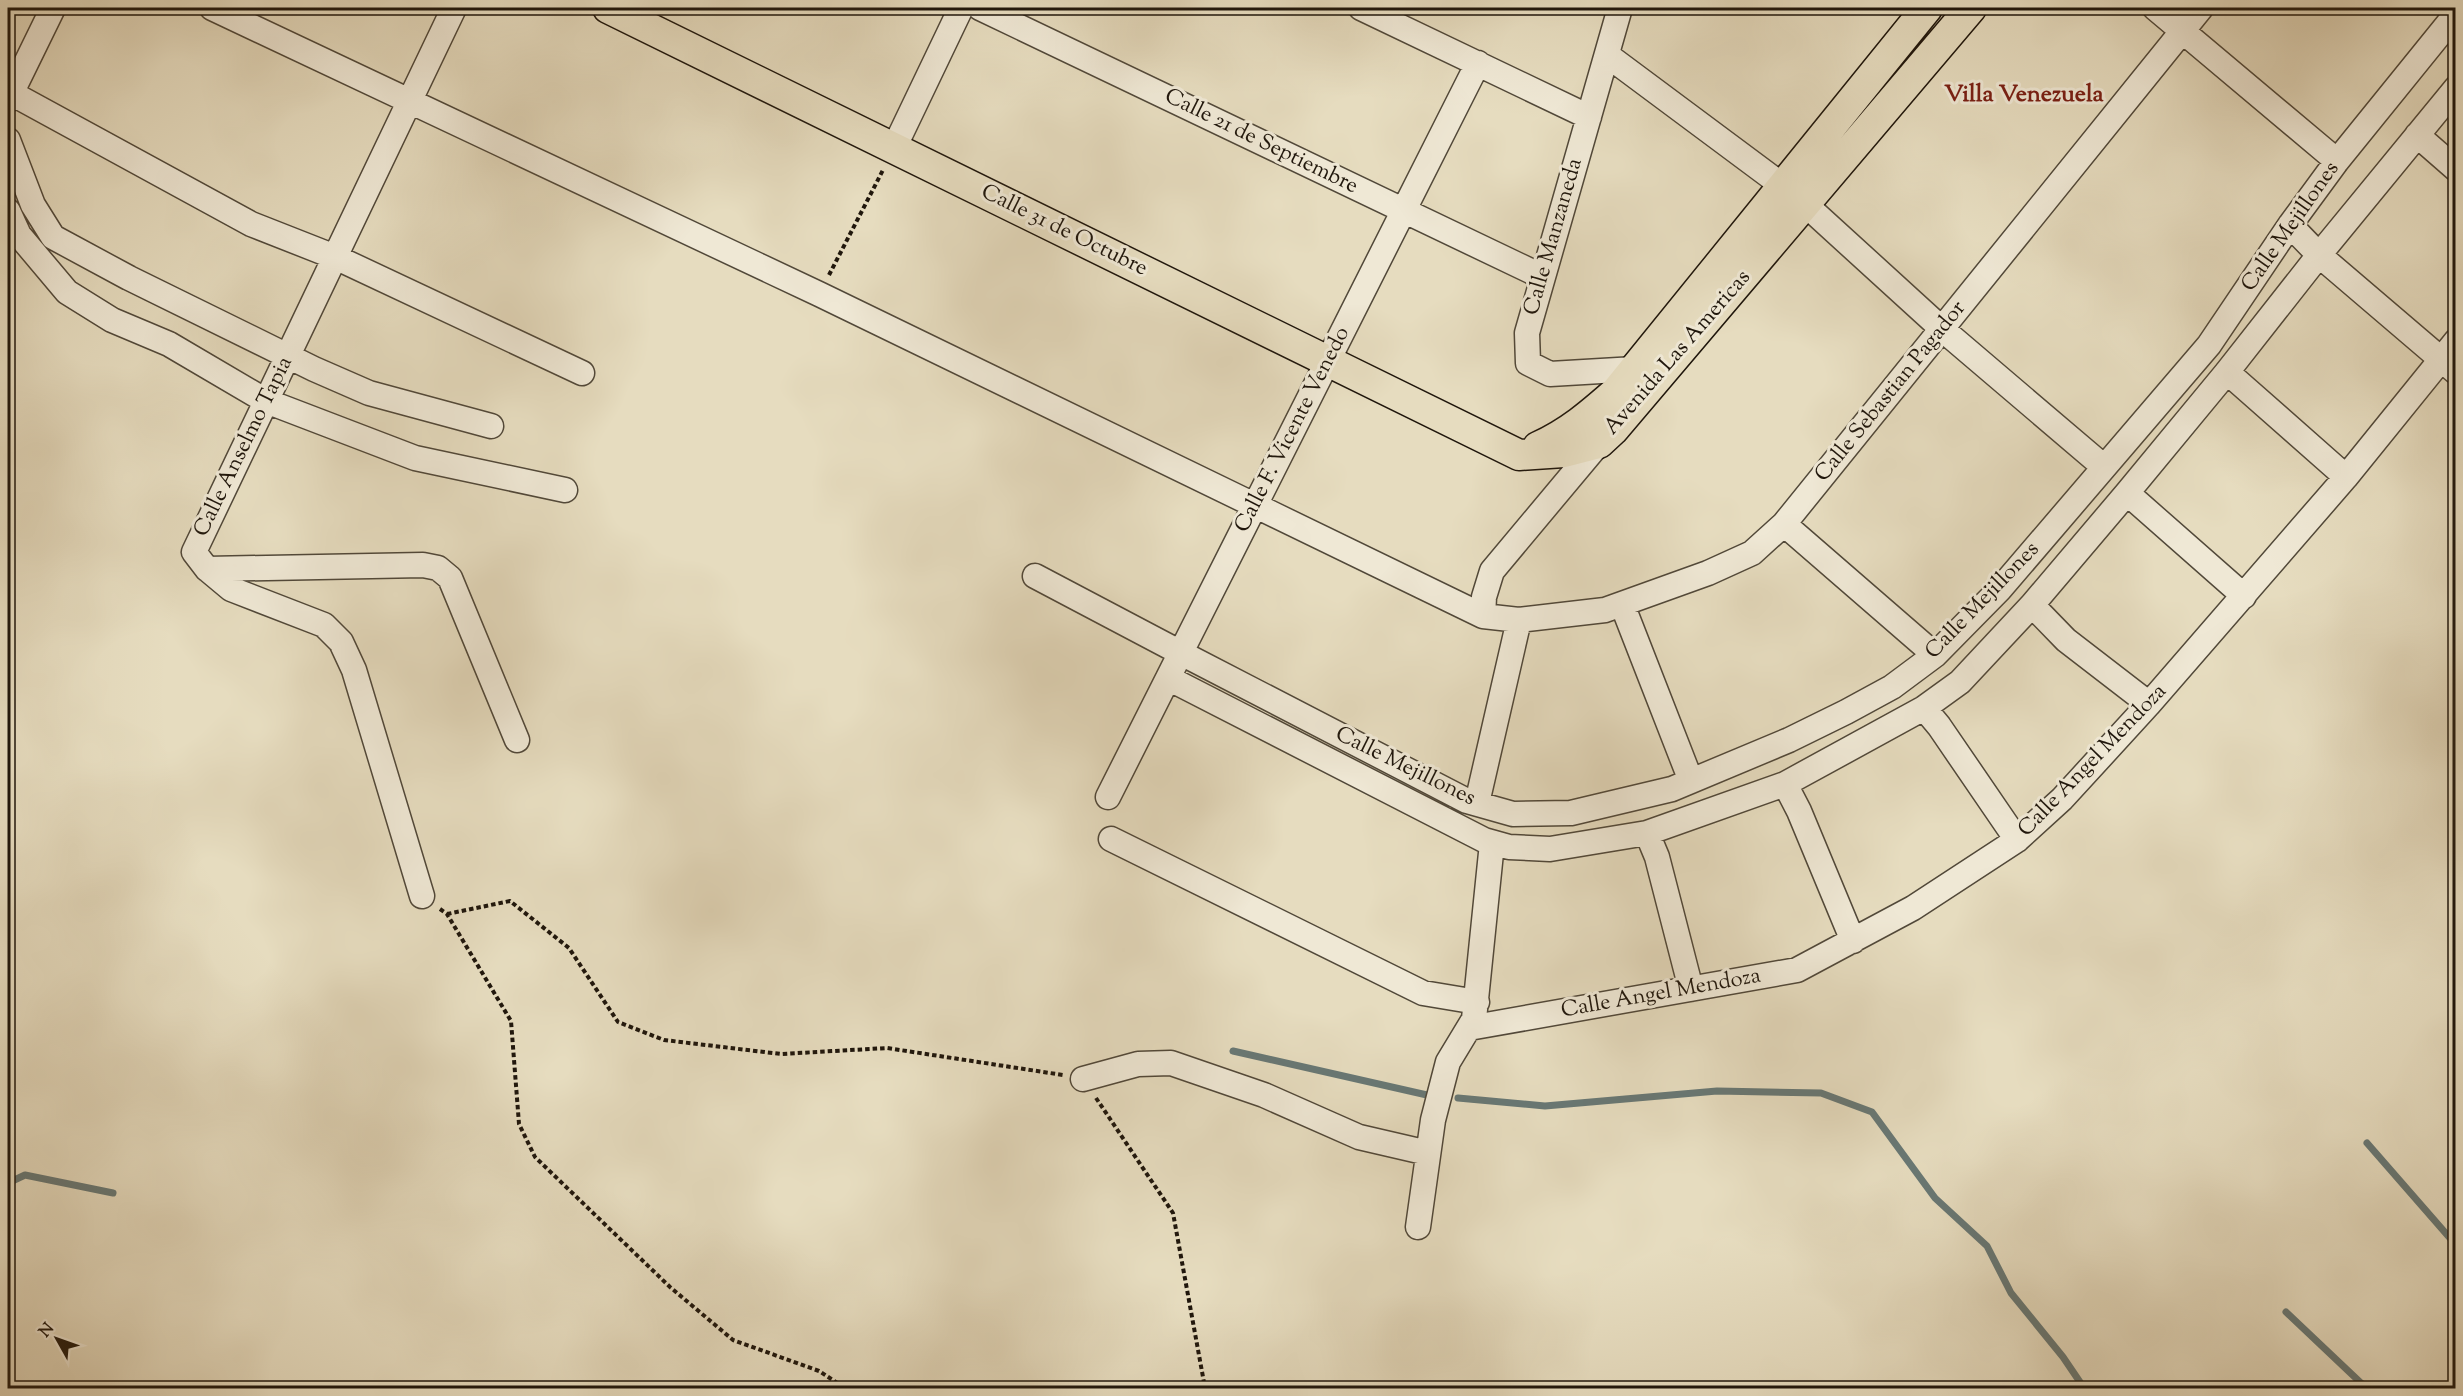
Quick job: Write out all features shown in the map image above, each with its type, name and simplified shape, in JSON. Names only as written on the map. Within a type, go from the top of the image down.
[{"type":"main road","name":"Calle 31 de Octubre","points":[[608,8],[1519,455]]},
{"type":"main road","name":"Avenida Las Americas","points":[[1519,455],[1560,437],[1584,421],[1616,392],[1927,8]]},
{"type":"main road","name":"Avenida Las Americas","points":[[1519,455],[1564,452],[1599,443],[1645,394],[1971,8]]},
{"type":"street","points":[[53,8],[9,96],[251,224],[335,257],[582,373]]},
{"type":"street","name":"Calle Sebastian Pagador","points":[[212,8],[819,294],[1483,616],[1519,620],[1605,610],[1708,573],[1752,553],[1785,524],[2200,8]]},
{"type":"street","name":"Calle Anselmo Tapia","points":[[422,896],[354,670],[341,642],[324,625],[231,589],[207,569],[194,552],[454,8]]},
{"type":"street","points":[[894,148],[962,8]]},
{"type":"street","name":"Calle 21 de Septiembre","points":[[980,8],[1543,277]]},
{"type":"street","points":[[1361,8],[1589,117]]},
{"type":"street","name":"Calle Manzaneda","points":[[1620,8],[1527,333],[1528,363],[1550,374],[1635,369]]},
{"type":"street","points":[[2155,8],[2337,161]]},
{"type":"street","name":"Calle Mejillones","points":[[1035,576],[1467,801],[1513,814],[1571,813],[1663,792],[1691,781],[1789,740],[1892,687],[1935,655],[2000,590],[2209,345],[2290,225],[2337,161],[2456,14]]},
{"type":"street","points":[[1607,55],[1783,186]]},
{"type":"street","name":"Calle F. Vicente Venedo","points":[[1108,797],[1478,63]]},
{"type":"street","name":"Calle Mejillones","points":[[1168,678],[1492,843],[1509,848],[1550,849],[1647,833],[1785,784],[1924,708],[1960,682],[2032,605],[2127,493],[2456,88]]},
{"type":"street","points":[[2417,135],[2456,170]]},
{"type":"street","points":[[8,140],[33,205],[53,237],[129,278],[287,356],[369,393],[491,426]]},
{"type":"street","points":[[1806,205],[1942,329],[2104,467]]},
{"type":"street","points":[[8,211],[19,235],[67,292],[112,320],[169,344],[266,400],[415,458],[565,490]]},
{"type":"street","points":[[2290,225],[2319,255],[2448,366]]},
{"type":"street","name":"Calle Angel Mendoza","points":[[1469,1028],[1797,970],[1912,908],[2016,840],[2062,799],[2149,704],[2346,477],[2448,366],[2456,341]]},
{"type":"street","points":[[2227,372],[2346,477]]},
{"type":"street","points":[[1483,616],[1484,597],[1492,571],[1599,443]]},
{"type":"street","points":[[2127,493],[2244,596]]},
{"type":"street","points":[[1785,524],[1935,655]]},
{"type":"street","points":[[207,569],[423,565],[438,568],[450,578],[517,740]]},
{"type":"street","points":[[1622,604],[1691,781]]},
{"type":"street","points":[[2032,605],[2067,640],[2149,704]]},
{"type":"street","points":[[1477,804],[1519,620]]},
{"type":"street","points":[[1924,708],[1939,726],[2016,840]]},
{"type":"street","points":[[1785,784],[1799,811],[1852,940]]},
{"type":"street","points":[[1647,833],[1658,857],[1690,989]]},
{"type":"street","points":[[1112,840],[1423,993],[1477,1002]]},
{"type":"street","points":[[1418,1227],[1433,1120],[1448,1062],[1474,1019],[1492,843]]},
{"type":"street","points":[[1083,1079],[1138,1064],[1171,1063],[1264,1095],[1359,1137],[1428,1153]]},
{"type":"path","points":[[819,294],[894,148]]},
{"type":"path","points":[[422,896],[447,914],[511,1021],[519,1124],[535,1157],[670,1287],[733,1340],[819,1371],[845,1389]]},
{"type":"path","points":[[447,914],[510,901],[569,948],[618,1023],[664,1041],[781,1054],[887,1048],[1083,1079],[1173,1213],[1205,1389]]},
{"type":"waterway","points":[[1233,1051],[1427,1095]]},
{"type":"waterway","points":[[1458,1098],[1545,1106],[1717,1091],[1821,1093],[1872,1112],[1935,1198],[1987,1246],[2011,1293],[2063,1357],[2084,1388]]},
{"type":"waterway","points":[[2367,1143],[2456,1245]]},
{"type":"waterway","points":[[8,1183],[25,1175],[113,1193]]},
{"type":"waterway","points":[[2286,1312],[2361,1383],[2370,1388]]},
{"type":"district","name":"Villa Venezuela","points":[[2024,95]]}]
